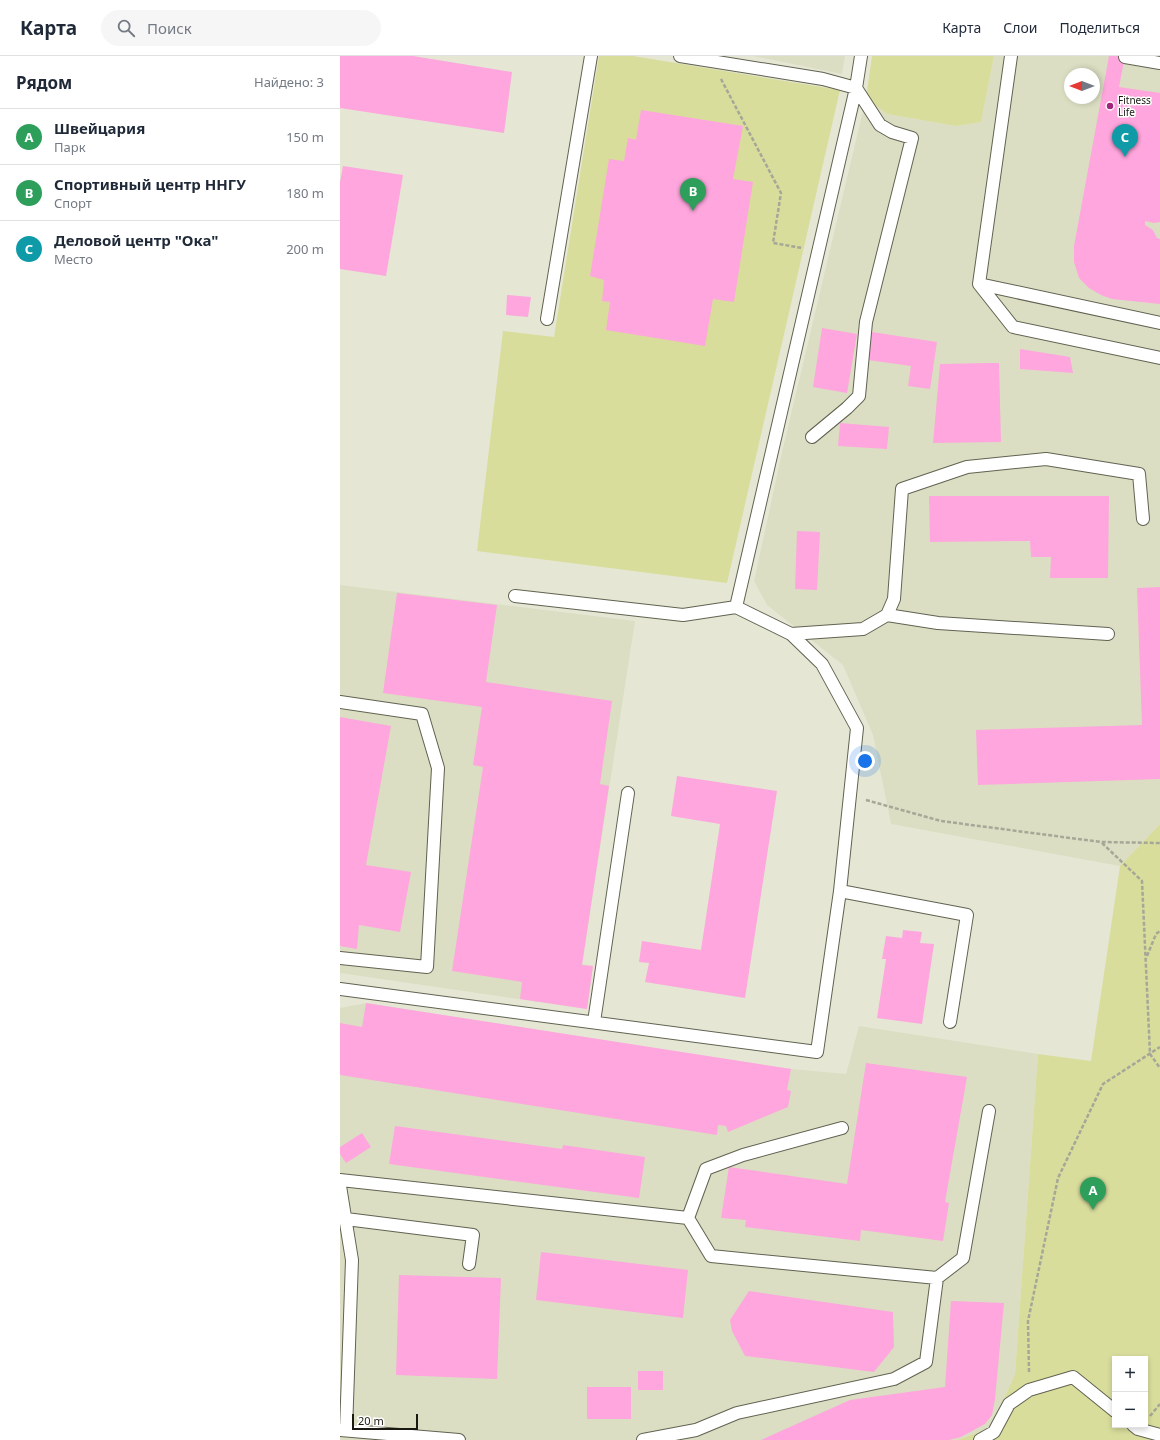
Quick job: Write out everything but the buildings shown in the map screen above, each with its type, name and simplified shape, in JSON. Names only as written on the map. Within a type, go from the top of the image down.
[{"type":"lane","points":[[547,319],[591,56]]},
{"type":"lane","points":[[680,56],[823,79],[856,88],[880,125],[892,132],[912,138],[866,322],[859,396],[812,437]]},
{"type":"lane","points":[[736,607],[856,88],[860,56]]},
{"type":"lane","points":[[1011,56],[979,284],[1013,327],[1160,358]]},
{"type":"lane","points":[[1124,57],[1160,63]]},
{"type":"lane","points":[[979,284],[1160,324]]},
{"type":"lane","points":[[791,634],[863,629],[887,615],[894,599],[902,489],[967,467],[1046,459],[1139,474],[1143,519]]},
{"type":"lane","points":[[340,989],[817,1052],[840,891],[857,728],[822,664],[791,634],[736,607],[683,615],[515,596]]},
{"type":"lane","points":[[887,615],[938,623],[1108,634]]},
{"type":"lane","points":[[340,702],[422,714],[438,768],[427,967],[340,958]]},
{"type":"lane","points":[[594,1022],[628,793]]},
{"type":"lane","points":[[840,891],[967,915],[950,1022]]},
{"type":"lane","points":[[688,1218],[711,1256],[937,1278],[963,1258],[989,1111]]},
{"type":"lane","points":[[688,1218],[706,1169],[743,1155],[842,1128]]},
{"type":"lane","points":[[340,1180],[688,1218]]},
{"type":"lane","points":[[340,1186],[352,1260],[343,1430],[459,1440]]},
{"type":"lane","points":[[346,1220],[473,1235],[470,1264]]},
{"type":"lane","points":[[643,1440],[696,1430],[737,1413],[894,1379],[926,1362],[937,1278]]},
{"type":"lane","points":[[980,1440],[994,1432],[1009,1404],[1029,1390],[1073,1377],[1112,1409]]},
{"type":"lane","points":[[1137,1428],[1160,1435]]},
{"type":"path","points":[[711,61],[780,193],[773,243],[818,251]]},
{"type":"path","points":[[850,795],[941,821],[1101,842],[1160,843]]},
{"type":"path","points":[[1101,842],[1142,881],[1150,1054],[1160,1068]]},
{"type":"path","points":[[1146,959],[1156,934],[1160,931]]},
{"type":"path","points":[[1029,1390],[1028,1321],[1058,1178],[1103,1084],[1160,1048]]},
{"type":"path","points":[[1148,1418],[1160,1404]]},
{"type":"shaded area","points":[[753,56],[845,56],[842,74]]},
{"type":"shaded area","points":[[994,56],[1160,56],[1160,824],[1120,866],[891,824],[873,735],[843,665],[767,605],[754,581],[783,448],[866,98],[887,114],[956,126],[981,122]]},
{"type":"shaded area","points":[[340,585],[635,621],[582,964],[593,966],[587,1009],[340,973]]},
{"type":"shaded area","points":[[366,1003],[728,1060],[791,1069],[846,1074],[859,1026],[1038,1054],[1015,1374],[991,1428],[957,1440],[340,1440],[340,1008]]},
{"type":"green space","points":[[599,56],[633,56],[840,90],[727,583],[477,551],[503,331],[554,337]]},
{"type":"green space","points":[[872,56],[994,56],[981,122],[956,126],[887,114],[866,98]]},
{"type":"green space","points":[[1160,824],[1160,1440],[957,1440],[991,1428],[1015,1374],[1038,1054],[1091,1061],[1120,866]]},
{"type":"place","name":"Fitness Life","points":[[1110,106]]},
{"type":"place","name":"Деловой центр \"Ока\"","points":[[1125,157]]},
{"type":"place","name":"Спортивный центр ННГУ","points":[[693,211]]},
{"type":"place","name":"Швейцария","points":[[1093,1210]]}]
